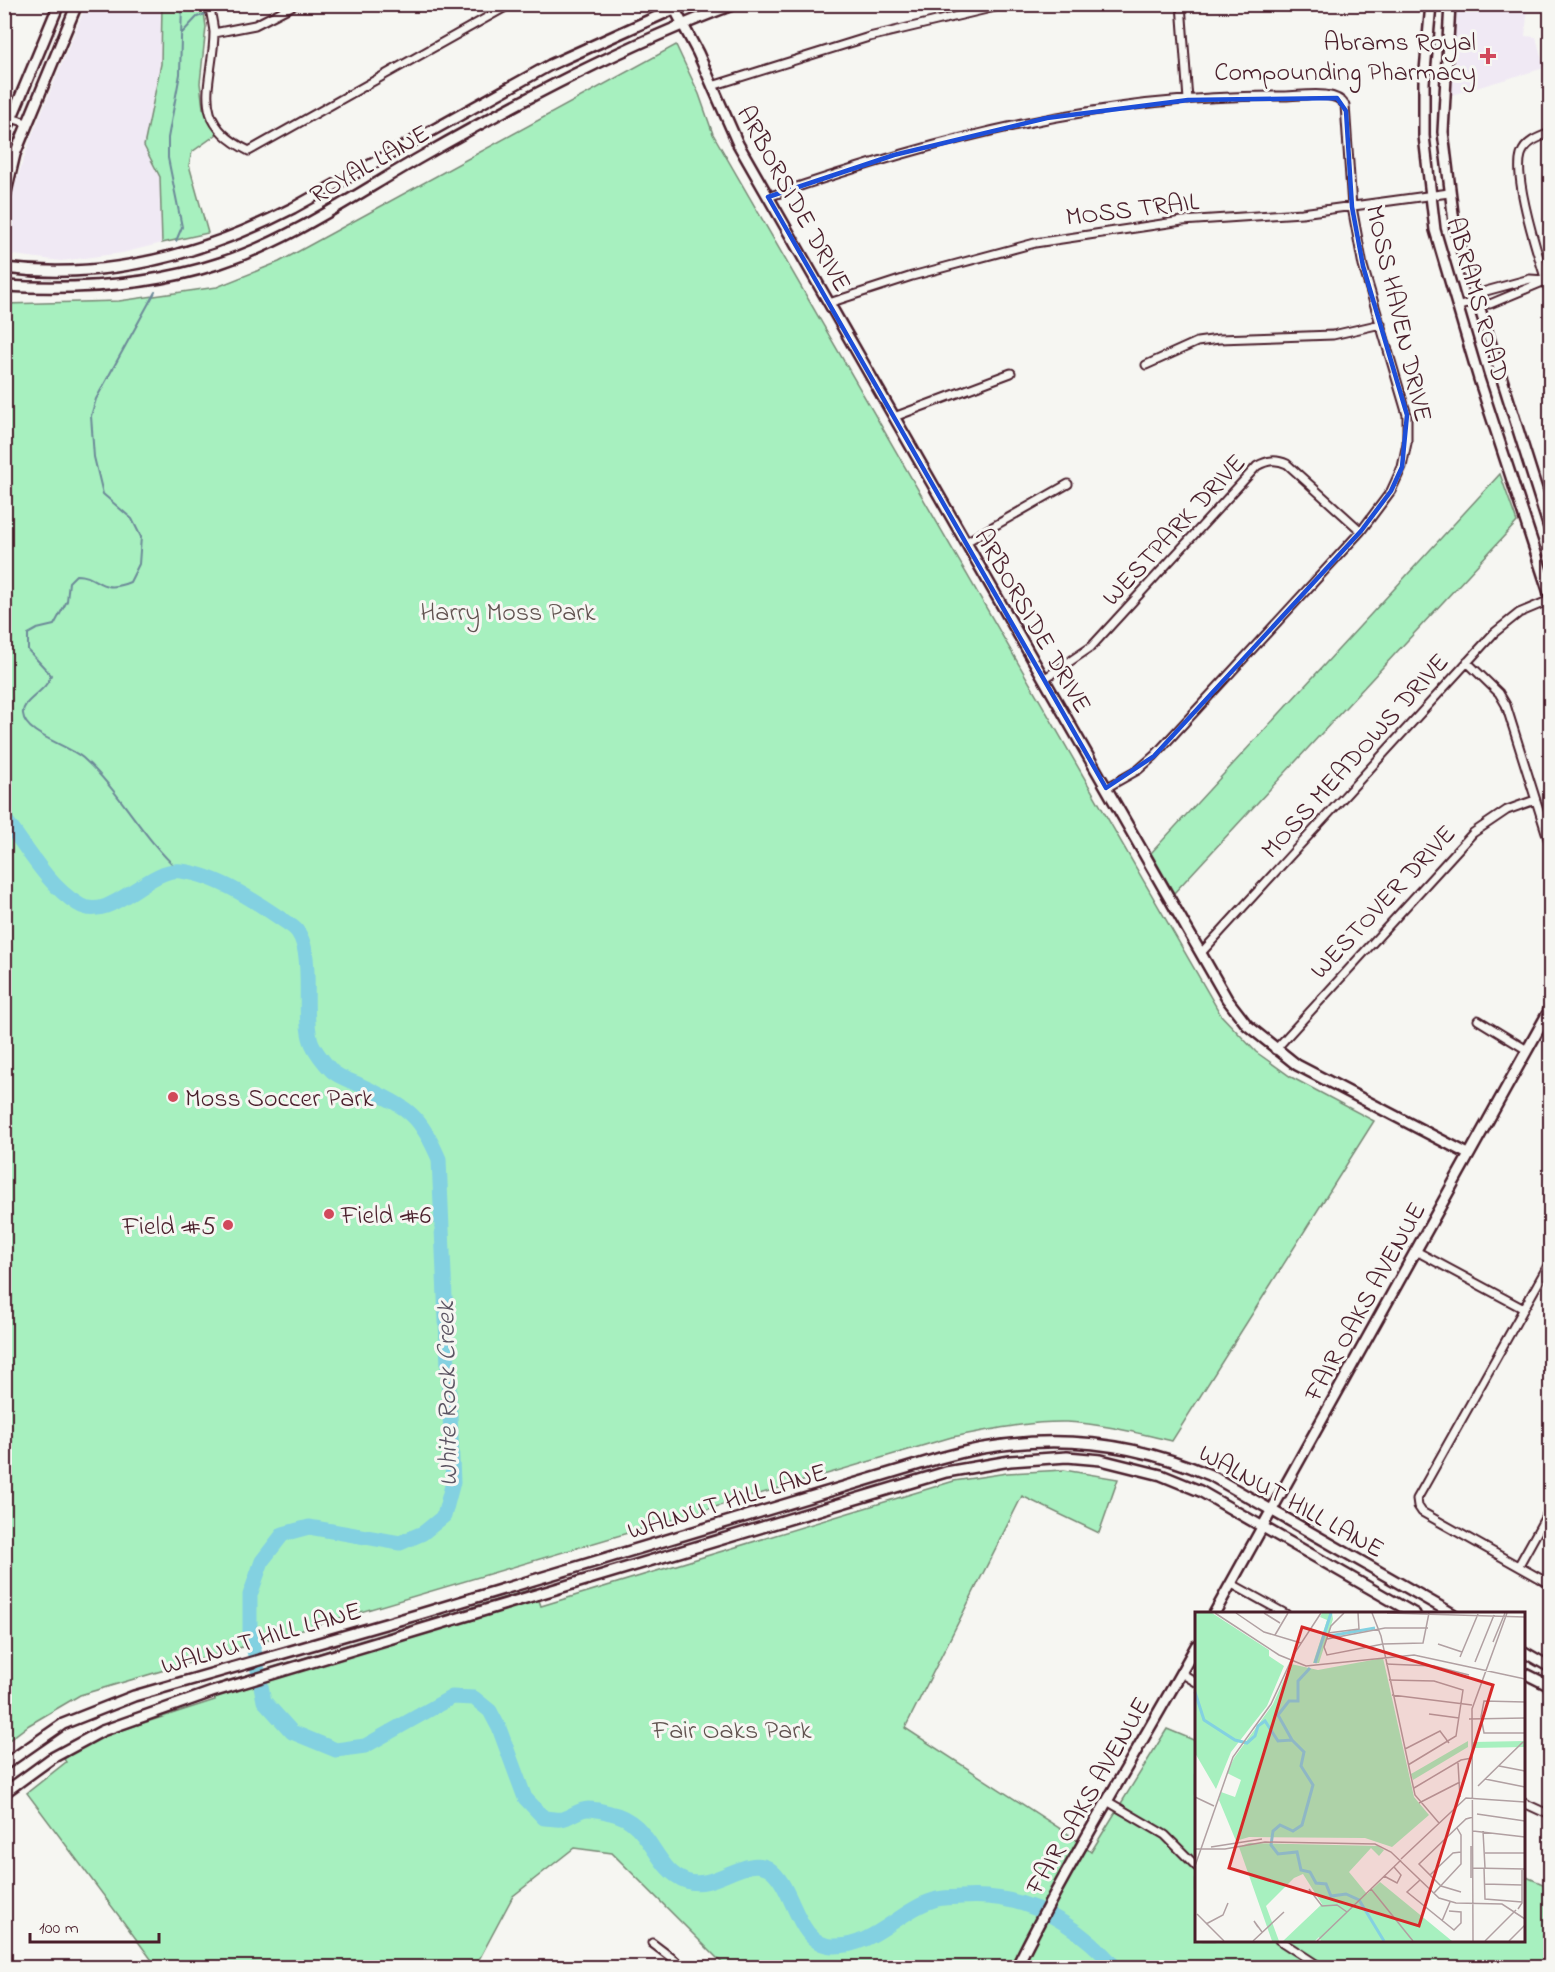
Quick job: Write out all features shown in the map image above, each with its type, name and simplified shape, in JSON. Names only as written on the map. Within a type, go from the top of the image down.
[{"type":"main road","points":[[4,136],[8,118],[59,4]]},
{"type":"main road","name":"ROYAL LANE","points":[[4,268],[69,271],[154,260],[209,247],[248,231],[550,65],[673,6],[685,4]]},
{"type":"main road","name":"ROYAL LANE","points":[[4,286],[81,287],[157,278],[221,263],[266,244],[544,88],[683,24],[735,4]]},
{"type":"main road","name":"ABRAMS ROAD","points":[[1431,4],[1423,100],[1429,195],[1440,252],[1551,598]]},
{"type":"main road","name":"ABRAMS ROAD","points":[[1450,4],[1443,116],[1449,193],[1459,246],[1551,531]]},
{"type":"main road","points":[[4,201],[15,154],[73,6]]},
{"type":"main road","name":"ARBORSIDE DRIVE","points":[[673,6],[738,144],[1227,999],[1247,1025],[1275,1050],[1297,1065],[1468,1154]]},
{"type":"main road","points":[[154,260],[157,278]]},
{"type":"main road","name":"FAIR OAKS AVENUE","points":[[1215,1612],[1468,1154],[1551,1009]]},
{"type":"main road","name":"WALNUT HILL LANE","points":[[4,1765],[44,1736],[84,1714],[134,1696],[940,1458],[979,1447],[1032,1441],[1096,1443],[1128,1448],[1200,1471],[1449,1612]]},
{"type":"main road","name":"WALNUT HILL LANE","points":[[4,1793],[52,1758],[102,1731],[212,1692],[946,1472],[1037,1458],[1101,1460],[1179,1481],[1412,1612]]},
{"type":"main road","name":"FAIR OAKS AVENUE","points":[[1016,1968],[1058,1883],[1146,1738],[1195,1649]]},
{"type":"main road","points":[[1525,1653],[1551,1667]]},
{"type":"main road","points":[[1525,1673],[1551,1686]]},
{"type":"street","points":[[209,4],[214,33],[206,99],[208,109],[222,130],[249,151],[512,4]]},
{"type":"street","points":[[214,33],[255,26],[296,4]]},
{"type":"street","points":[[712,86],[869,37],[1008,4]]},
{"type":"street","points":[[1181,4],[1188,100]]},
{"type":"street","name":"MOSS HAVEN DRIVE","points":[[768,197],[883,159],[984,132],[1107,108],[1266,95],[1337,98],[1342,101],[1346,111],[1346,151],[1352,207],[1364,266],[1407,416],[1407,443],[1402,467],[1391,491],[1361,531],[1154,756],[1138,770],[1106,788]]},
{"type":"street","points":[[8,118],[27,123]]},
{"type":"street","points":[[1551,133],[1532,141],[1525,148],[1520,161],[1531,229],[1551,293]]},
{"type":"street","name":"MOSS TRAIL","points":[[829,303],[912,276],[1035,243],[1182,221],[1352,207],[1449,193]]},
{"type":"street","points":[[1457,307],[1476,301],[1486,291],[1530,279],[1548,279]]},
{"type":"street","points":[[1476,301],[1490,304],[1548,279]]},
{"type":"street","points":[[1146,365],[1197,342],[1334,335],[1381,324]]},
{"type":"street","points":[[894,417],[1011,373]]},
{"type":"street","name":"WESTPARK DRIVE","points":[[1044,679],[1091,647],[1257,466],[1265,462],[1273,460],[1287,464],[1361,531]]},
{"type":"street","points":[[966,542],[1068,484]]},
{"type":"street","name":"MOSS MEADOWS DRIVE","points":[[1201,953],[1467,662],[1511,619],[1527,608],[1551,598]]},
{"type":"street","points":[[1467,662],[1499,693],[1506,705],[1551,845]]},
{"type":"street","name":"WESTOVER DRIVE","points":[[1275,1050],[1473,833],[1507,810],[1535,800]]},
{"type":"street","points":[[1478,1020],[1527,1050]]},
{"type":"street","points":[[1416,1251],[1524,1309]]},
{"type":"street","points":[[1551,1262],[1417,1499],[1422,1512],[1551,1584]]},
{"type":"street","points":[[1518,1565],[1551,1509]]},
{"type":"street","points":[[1232,1584],[1282,1612]]},
{"type":"street","points":[[1181,1673],[1195,1681]]},
{"type":"street","points":[[1107,1801],[1165,1835],[1195,1864]]},
{"type":"street","points":[[1525,1803],[1551,1815]]},
{"type":"street","points":[[1281,1942],[1322,1968]]},
{"type":"street","points":[[652,1943],[685,1968]]},
{"type":"highlighted area","points":[[1337,98],[1346,111],[1352,207],[1363,266],[1407,415],[1402,467],[1391,491],[1361,531],[1154,756],[1106,788],[768,197],[894,155],[1047,118],[1188,100]]},
{"type":"shaded area","points":[[86,5],[162,5],[161,64],[144,146],[160,177],[162,243],[122,253],[61,261],[6,254],[5,229],[8,206],[30,140]]},
{"type":"shaded area","points":[[1458,5],[1528,5],[1525,36],[1536,37],[1544,68],[1452,95],[1451,74]]},
{"type":"green space","points":[[162,5],[203,5],[206,27],[200,83],[203,108],[217,134],[192,152],[189,165],[208,233],[162,243],[160,177],[144,146],[161,64]]},
{"type":"green space","name":"Harry Moss Park","points":[[676,45],[699,94],[713,134],[1221,1015],[1256,1052],[1291,1077],[1374,1121],[1172,1441],[1107,1427],[1067,1422],[1024,1424],[952,1437],[80,1695],[29,1725],[5,1743],[5,304],[119,301],[217,287],[279,262]]},
{"type":"green space","points":[[1500,474],[1517,522],[1174,893],[1151,853]]},
{"type":"green space","name":"Fair Oaks Park","points":[[1064,1470],[1118,1479],[1099,1533],[1022,1496],[905,1728],[1073,1837],[1091,1852],[1167,1729],[1195,1741],[1195,1942],[1525,1942],[1525,1876],[1550,1887],[1550,1967],[726,1967],[612,1853],[574,1848],[513,1896],[475,1967],[157,1967],[27,1793],[66,1762],[64,1759],[94,1739],[215,1700],[213,1685],[535,1588],[541,1606],[954,1481],[1007,1473]]},
{"type":"waterway","points":[[176,241],[182,227],[168,158],[168,138],[180,74],[182,4]]},
{"type":"waterway","points":[[218,9],[230,4]]},
{"type":"waterway","points":[[182,33],[197,17],[205,14]]},
{"type":"waterway","points":[[155,292],[96,399],[91,416],[94,457],[103,494],[132,519],[141,537],[139,564],[130,582],[119,585],[105,585],[76,575],[69,582],[67,601],[54,625],[28,634],[28,650],[51,675],[45,686],[26,704],[23,714],[31,728],[76,753],[97,771],[155,845],[179,870]]},
{"type":"waterway","name":"White Rock Creek","points":[[4,818],[47,876],[78,904],[90,908],[103,907],[116,902],[155,877],[168,872],[181,871],[226,885],[293,927],[305,948],[308,1029],[317,1053],[326,1065],[341,1077],[389,1099],[409,1112],[424,1130],[439,1159],[453,1482],[444,1516],[423,1533],[400,1543],[309,1527],[283,1534],[262,1561],[250,1595],[250,1630],[264,1701],[292,1732],[336,1750],[365,1746],[452,1697],[474,1698],[490,1711],[499,1728],[525,1798],[544,1818],[562,1819],[588,1809],[624,1818],[644,1835],[666,1866],[686,1881],[697,1883],[708,1881],[750,1866],[759,1865],[768,1868],[784,1887],[803,1925],[820,1943],[832,1946],[860,1941],[921,1905],[937,1899],[984,1897],[1027,1905],[1047,1913],[1083,1937],[1116,1968]]},
{"type":"place","name":"Abrams Royal Compounding Pharmacy","points":[[1488,56]]},
{"type":"place","name":"Moss Soccer Park","points":[[173,1097]]},
{"type":"place","name":"Field #6","points":[[329,1214]]},
{"type":"place","name":"Field #5","points":[[228,1225]]}]
